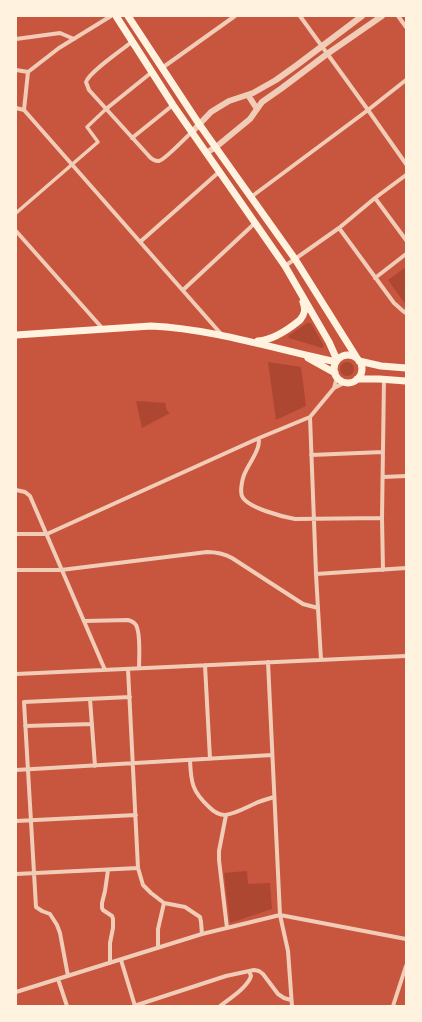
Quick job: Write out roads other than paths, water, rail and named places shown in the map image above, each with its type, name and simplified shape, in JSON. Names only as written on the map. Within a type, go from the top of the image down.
[{"type":"main road","points":[[116,16],[173,105],[285,266],[329,342],[336,361]]},
{"type":"main road","points":[[128,16],[199,124],[295,259],[358,360],[362,369],[361,373],[353,382],[344,383],[336,375],[303,355]]},
{"type":"main road","points":[[249,341],[273,338],[300,320],[305,311],[296,285]]},
{"type":"main road","points":[[16,335],[162,326],[222,335],[303,355],[336,361]]},
{"type":"main road","points":[[336,375],[334,369],[336,361],[340,357],[348,355],[358,360],[381,366],[406,368]]},
{"type":"main road","points":[[357,379],[406,381]]},
{"type":"street","points":[[24,110],[28,72],[59,48],[111,16]]},
{"type":"street","points":[[162,68],[235,16]]},
{"type":"street","points":[[300,16],[406,164]]},
{"type":"street","points":[[133,41],[93,72],[87,78],[86,82],[89,90],[132,138],[151,158],[157,161],[164,159],[211,112],[229,100],[248,95],[276,80],[362,16]]},
{"type":"street","points":[[206,153],[216,147],[250,119],[262,102],[382,16]]},
{"type":"street","points":[[398,16],[406,27]]},
{"type":"street","points":[[16,39],[60,33],[74,39]]},
{"type":"street","points":[[16,70],[28,72]]},
{"type":"street","points":[[16,212],[98,142],[87,127],[106,109],[152,72]]},
{"type":"street","points":[[251,197],[406,80]]},
{"type":"street","points":[[248,95],[258,109]]},
{"type":"street","points":[[132,138],[173,105]]},
{"type":"street","points":[[16,108],[24,110],[222,335]]},
{"type":"street","points":[[140,242],[219,172]]},
{"type":"street","points":[[285,266],[338,228],[406,175]]},
{"type":"street","points":[[375,198],[406,240]]},
{"type":"street","points":[[182,290],[255,223]]},
{"type":"street","points":[[338,228],[394,304],[406,313]]},
{"type":"street","points":[[16,231],[104,329]]},
{"type":"street","points":[[375,278],[406,254]]},
{"type":"street","points":[[334,388],[336,375]]},
{"type":"street","points":[[383,570],[382,477],[384,379]]},
{"type":"street","points":[[16,534],[47,534],[259,438],[310,417],[334,388],[344,383]]},
{"type":"street","points":[[310,417],[321,660]]},
{"type":"street","points":[[259,438],[258,447],[243,476],[241,487],[242,496],[247,502],[255,507],[285,518],[382,518]]},
{"type":"street","points":[[311,455],[383,452]]},
{"type":"street","points":[[382,477],[406,476]]},
{"type":"street","points":[[16,490],[25,492],[30,496],[105,670]]},
{"type":"street","points":[[16,570],[61,570],[206,552],[218,552],[226,554],[303,604],[318,608]]},
{"type":"street","points":[[316,574],[406,568]]},
{"type":"street","points":[[85,621],[128,620],[134,622],[137,626],[138,633],[139,668]]},
{"type":"street","points":[[16,674],[406,656]]},
{"type":"street","points":[[268,662],[280,915],[288,951],[292,1006]]},
{"type":"street","points":[[205,665],[210,759]]},
{"type":"street","points":[[128,669],[138,868],[143,885],[151,893],[164,903],[184,907],[200,918],[202,934]]},
{"type":"street","points":[[68,976],[60,933],[57,925],[50,914],[36,907],[24,702],[130,697]]},
{"type":"street","points":[[90,699],[95,766]]},
{"type":"street","points":[[25,726],[92,724]]},
{"type":"street","points":[[16,770],[272,755]]},
{"type":"street","points":[[190,760],[192,785],[196,794],[216,813],[226,815],[274,797]]},
{"type":"street","points":[[16,821],[136,814]]},
{"type":"street","points":[[226,815],[218,860],[227,928]]},
{"type":"street","points":[[16,874],[138,868]]},
{"type":"street","points":[[108,870],[106,891],[102,905],[104,910],[112,916],[113,919],[110,943],[110,963]]},
{"type":"street","points":[[158,948],[158,929],[164,903]]},
{"type":"street","points":[[16,992],[202,934],[280,915],[406,939]]},
{"type":"street","points":[[121,960],[135,1006],[226,976],[249,970],[259,971],[278,994],[291,1000]]},
{"type":"street","points":[[393,1006],[406,966]]},
{"type":"street","points":[[220,1006],[249,982],[251,976],[249,970]]},
{"type":"street","points":[[58,979],[67,1006]]}]
